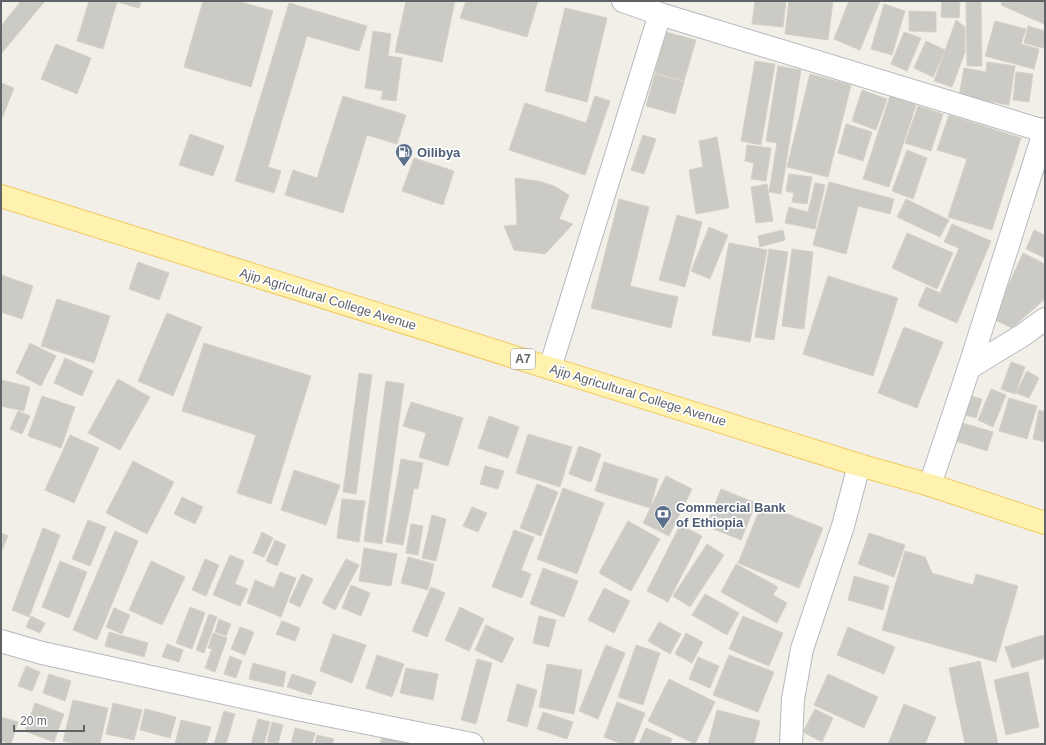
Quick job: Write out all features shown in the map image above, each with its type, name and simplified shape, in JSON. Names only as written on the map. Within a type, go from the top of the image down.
[{"type":"main road","name":"Ajip Agricultural College Avenue","points":[[1,196],[859,465],[930,485],[1045,523]]},
{"type":"street","points":[[623,1],[660,14],[1045,130],[930,485]]},
{"type":"street","points":[[550,368],[660,14]]},
{"type":"street","points":[[969,368],[1023,335],[1045,319]]},
{"type":"street","points":[[791,744],[793,699],[802,649],[843,526],[859,465]]},
{"type":"street","points":[[1,641],[42,653],[297,709],[472,744]]},
{"type":"building","points":[[21,1],[45,1],[1,54],[1,26]]},
{"type":"building","points":[[89,1],[141,1],[139,8],[117,2],[103,49],[77,41]]},
{"type":"building","points":[[203,1],[237,1],[273,11],[251,87],[184,67]]},
{"type":"building","points":[[406,1],[455,1],[442,62],[395,52]]},
{"type":"building","points":[[466,1],[538,1],[527,37],[460,18]]},
{"type":"building","points":[[755,1],[786,1],[783,27],[752,24]]},
{"type":"building","points":[[789,1],[833,1],[828,40],[785,34]]},
{"type":"building","points":[[849,1],[880,1],[860,50],[834,39]]},
{"type":"building","points":[[942,1],[960,1],[959,18],[941,17]]},
{"type":"building","points":[[966,1],[981,1],[982,66],[967,66]]},
{"type":"building","points":[[1002,1],[1045,1],[1044,24],[1001,5]]},
{"type":"building","points":[[289,3],[367,26],[359,51],[307,36],[268,167],[281,171],[274,193],[235,181]]},
{"type":"building","points":[[884,4],[905,11],[892,55],[871,49]]},
{"type":"building","points":[[565,8],[607,18],[587,102],[545,91]]},
{"type":"building","points":[[909,11],[936,12],[936,32],[909,31]]},
{"type":"building","points":[[956,20],[965,27],[965,52],[952,87],[934,81]]},
{"type":"building","points":[[995,21],[1026,29],[1021,44],[1039,49],[1034,69],[985,56]]},
{"type":"building","points":[[1028,26],[1045,31],[1043,48],[1024,43]]},
{"type":"building","points":[[373,31],[391,34],[388,56],[402,58],[396,101],[381,99],[383,91],[365,88]]},
{"type":"building","points":[[666,32],[696,40],[684,81],[655,73]]},
{"type":"building","points":[[904,32],[921,38],[907,71],[891,64]]},
{"type":"building","points":[[926,41],[945,50],[933,77],[914,68]]},
{"type":"building","points":[[56,44],[91,58],[77,94],[41,79]]},
{"type":"building","points":[[755,61],[775,64],[761,145],[741,141]]},
{"type":"building","points":[[987,62],[1015,66],[1009,105],[959,96],[964,68],[986,72]]},
{"type":"building","points":[[778,66],[801,70],[781,194],[769,192],[777,143],[766,141]]},
{"type":"building","points":[[1016,72],[1033,74],[1029,102],[1013,100]]},
{"type":"building","points":[[655,74],[684,82],[675,114],[646,106]]},
{"type":"building","points":[[810,74],[851,85],[828,177],[787,167]]},
{"type":"building","points":[[1,83],[14,88],[2,118],[1,117]]},
{"type":"building","points":[[862,90],[887,99],[876,130],[852,121]]},
{"type":"building","points":[[343,96],[406,115],[397,144],[367,135],[343,213],[285,195],[293,170],[317,178]]},
{"type":"building","points":[[595,96],[610,101],[585,175],[509,150],[525,103],[586,123]]},
{"type":"building","points":[[890,96],[916,105],[889,187],[863,179]]},
{"type":"building","points":[[918,106],[943,114],[931,151],[905,143]]},
{"type":"building","points":[[949,115],[1021,138],[992,230],[948,217],[967,159],[937,150]]},
{"type":"building","points":[[846,124],[872,132],[863,161],[838,153]]},
{"type":"building","points":[[190,134],[224,146],[213,176],[179,165]]},
{"type":"building","points":[[643,135],[656,139],[644,174],[631,170]]},
{"type":"building","points":[[717,137],[729,208],[696,214],[689,170],[703,167],[699,141]]},
{"type":"building","points":[[747,145],[771,148],[766,181],[751,179],[754,163],[745,161]]},
{"type":"building","points":[[907,150],[927,158],[913,199],[892,191]]},
{"type":"building","points":[[414,158],[454,171],[443,205],[402,191]]},
{"type":"building","points":[[789,174],[812,177],[807,204],[792,202],[794,193],[786,191]]},
{"type":"building","points":[[515,178],[538,181],[554,186],[569,195],[559,219],[573,224],[545,254],[514,250],[504,226],[517,225]]},
{"type":"building","points":[[829,182],[894,199],[890,214],[858,206],[846,254],[813,245]]},
{"type":"building","points":[[815,183],[825,185],[815,229],[785,223],[789,207],[808,212]]},
{"type":"building","points":[[767,184],[773,221],[756,223],[751,187]]},
{"type":"building","points":[[619,199],[649,207],[630,286],[678,297],[671,328],[591,308]]},
{"type":"building","points":[[906,199],[949,220],[940,237],[897,217]]},
{"type":"building","points":[[677,215],[702,222],[685,287],[659,280]]},
{"type":"building","points":[[952,224],[991,241],[957,323],[918,306],[926,287],[940,293],[959,248],[944,242]]},
{"type":"building","points":[[709,227],[728,235],[710,279],[691,271]]},
{"type":"building","points":[[783,230],[785,240],[760,247],[758,236]]},
{"type":"building","points":[[1034,230],[1045,235],[1045,258],[1026,249]]},
{"type":"building","points":[[907,233],[953,253],[937,289],[892,268]]},
{"type":"building","points":[[729,243],[767,250],[750,342],[712,335]]},
{"type":"building","points":[[769,249],[788,252],[774,340],[755,337]]},
{"type":"building","points":[[792,249],[813,252],[804,329],[782,326]]},
{"type":"building","points":[[1023,253],[1045,264],[1045,299],[1012,328],[993,319]]},
{"type":"building","points":[[138,262],[169,273],[159,300],[129,289]]},
{"type":"building","points":[[1,275],[33,286],[22,319],[1,312]]},
{"type":"building","points":[[828,276],[898,298],[873,376],[803,354]]},
{"type":"building","points":[[57,299],[110,316],[94,363],[41,346]]},
{"type":"building","points":[[167,313],[202,327],[173,396],[138,381]]},
{"type":"building","points":[[904,327],[943,342],[917,408],[878,393]]},
{"type":"building","points":[[30,343],[56,356],[41,386],[16,373]]},
{"type":"building","points":[[204,343],[311,376],[271,504],[237,493],[256,435],[182,411]]},
{"type":"building","points":[[65,358],[93,371],[82,396],[54,383]]},
{"type":"building","points":[[1011,362],[1025,367],[1015,394],[1001,389]]},
{"type":"building","points":[[1027,371],[1039,378],[1029,398],[1016,393]]},
{"type":"building","points":[[359,373],[372,375],[356,494],[343,492]]},
{"type":"building","points":[[118,379],[150,397],[120,450],[88,433]]},
{"type":"building","points":[[1,380],[30,387],[24,411],[1,406]]},
{"type":"building","points":[[386,381],[404,384],[382,544],[364,541]]},
{"type":"building","points":[[991,389],[1006,395],[993,427],[978,420]]},
{"type":"building","points":[[968,395],[982,399],[976,418],[962,414]]},
{"type":"building","points":[[42,396],[75,407],[61,448],[28,436]]},
{"type":"building","points":[[1009,398],[1037,406],[1027,439],[999,431]]},
{"type":"building","points":[[411,402],[463,418],[448,466],[419,457],[426,433],[403,426]]},
{"type":"building","points":[[1039,410],[1045,412],[1045,442],[1033,439]]},
{"type":"building","points":[[18,411],[30,416],[22,434],[10,429]]},
{"type":"building","points":[[489,416],[519,427],[508,458],[478,448]]},
{"type":"building","points":[[959,422],[993,432],[987,451],[953,440]]},
{"type":"building","points":[[528,434],[572,447],[560,487],[516,473]]},
{"type":"building","points":[[70,435],[99,448],[74,503],[45,490]]},
{"type":"building","points":[[579,446],[601,454],[591,482],[569,474]]},
{"type":"building","points":[[401,459],[423,463],[418,489],[414,488],[403,545],[386,542]]},
{"type":"building","points":[[133,461],[174,482],[147,534],[106,513]]},
{"type":"building","points":[[604,462],[658,479],[650,508],[595,491]]},
{"type":"building","points":[[485,466],[504,471],[498,489],[480,484]]},
{"type":"building","points":[[294,470],[340,485],[326,525],[281,510]]},
{"type":"building","points":[[666,476],[692,489],[669,536],[643,523]]},
{"type":"building","points":[[537,484],[558,492],[541,536],[520,528]]},
{"type":"building","points":[[563,488],[604,503],[577,574],[537,559]]},
{"type":"building","points":[[721,489],[756,503],[741,540],[706,526]]},
{"type":"building","points":[[182,497],[203,507],[195,524],[174,514]]},
{"type":"building","points":[[342,499],[365,501],[359,542],[337,538]]},
{"type":"building","points":[[762,504],[823,528],[799,588],[738,563]]},
{"type":"building","points":[[472,507],[487,513],[478,532],[463,526]]},
{"type":"building","points":[[432,515],[446,519],[436,561],[422,558]]},
{"type":"building","points":[[88,520],[106,527],[90,566],[72,559]]},
{"type":"building","points":[[628,521],[660,539],[631,591],[599,573]]},
{"type":"building","points":[[411,524],[423,526],[418,555],[406,553]]},
{"type":"building","points":[[680,525],[702,536],[668,602],[647,591]]},
{"type":"building","points":[[43,528],[60,535],[29,617],[12,610]]},
{"type":"building","points":[[514,530],[534,537],[521,570],[531,574],[522,598],[492,587]]},
{"type":"building","points":[[115,531],[138,541],[97,640],[73,630]]},
{"type":"building","points":[[262,532],[273,538],[264,557],[253,553]]},
{"type":"building","points":[[1,533],[8,536],[1,552]]},
{"type":"building","points":[[869,533],[905,545],[894,577],[858,564]]},
{"type":"building","points":[[275,540],[286,545],[277,566],[266,561]]},
{"type":"building","points":[[707,544],[724,555],[690,607],[673,596]]},
{"type":"building","points":[[364,548],[397,554],[391,586],[359,581]]},
{"type":"building","points":[[905,551],[925,557],[932,573],[973,585],[976,574],[1018,586],[996,662],[882,630]]},
{"type":"building","points":[[230,555],[244,561],[235,584],[248,589],[240,606],[213,595]]},
{"type":"building","points":[[408,557],[434,564],[428,590],[401,583]]},
{"type":"building","points":[[205,559],[219,565],[206,596],[192,590]]},
{"type":"building","points":[[346,559],[359,565],[335,610],[322,603]]},
{"type":"building","points":[[60,561],[87,572],[69,618],[42,607]]},
{"type":"building","points":[[151,561],[185,577],[162,625],[129,610]]},
{"type":"building","points":[[736,564],[778,587],[773,595],[787,603],[777,623],[721,592]]},
{"type":"building","points":[[543,568],[578,581],[564,617],[530,604]]},
{"type":"building","points":[[280,572],[296,578],[281,617],[247,603],[255,580],[274,588]]},
{"type":"building","points":[[302,574],[313,579],[300,607],[289,602]]},
{"type":"building","points":[[854,576],[889,586],[883,610],[848,600]]},
{"type":"building","points":[[351,585],[370,593],[361,616],[342,608]]},
{"type":"building","points":[[431,587],[445,593],[427,637],[412,631]]},
{"type":"building","points":[[604,588],[630,601],[614,633],[588,620]]},
{"type":"building","points":[[705,594],[739,613],[727,635],[692,615]]},
{"type":"building","points":[[190,607],[205,613],[192,649],[176,643]]},
{"type":"building","points":[[460,607],[484,619],[469,651],[445,640]]},
{"type":"building","points":[[114,608],[130,615],[122,634],[106,627]]},
{"type":"building","points":[[209,614],[217,617],[204,653],[196,650]]},
{"type":"building","points":[[31,616],[45,623],[40,633],[26,627]]},
{"type":"building","points":[[539,616],[556,620],[549,647],[533,643]]},
{"type":"building","points":[[743,616],[783,633],[769,666],[729,649]]},
{"type":"building","points":[[219,619],[231,624],[226,636],[215,632]]},
{"type":"building","points":[[282,621],[300,628],[295,641],[276,634]]},
{"type":"building","points":[[659,622],[681,634],[670,654],[648,641]]},
{"type":"building","points":[[486,625],[514,638],[502,663],[475,650]]},
{"type":"building","points":[[240,627],[254,632],[245,655],[231,649]]},
{"type":"building","points":[[848,627],[895,647],[884,674],[837,655]]},
{"type":"building","points":[[109,632],[148,643],[144,657],[105,646]]},
{"type":"building","points":[[213,633],[227,638],[215,672],[205,668],[212,649],[208,648]]},
{"type":"building","points":[[686,633],[703,642],[692,663],[675,654]]},
{"type":"building","points":[[333,634],[366,645],[352,683],[320,671]]},
{"type":"building","points":[[1043,635],[1045,640],[1045,658],[1012,668],[1005,647]]},
{"type":"building","points":[[167,644],[183,650],[179,662],[162,657]]},
{"type":"building","points":[[606,645],[625,653],[598,719],[579,711]]},
{"type":"building","points":[[636,645],[660,653],[643,705],[618,697]]},
{"type":"building","points":[[377,655],[404,664],[392,697],[366,688]]},
{"type":"building","points":[[729,655],[774,672],[758,712],[713,695]]},
{"type":"building","points":[[230,656],[242,661],[236,678],[224,674]]},
{"type":"building","points":[[698,657],[719,666],[710,688],[689,679]]},
{"type":"building","points":[[477,659],[492,663],[476,724],[461,720]]},
{"type":"building","points":[[980,661],[998,744],[965,744],[949,668]]},
{"type":"building","points":[[253,663],[286,672],[283,687],[249,679]]},
{"type":"building","points":[[547,664],[582,670],[574,714],[539,707]]},
{"type":"building","points":[[26,666],[40,672],[32,691],[18,686]]},
{"type":"building","points":[[406,668],[438,674],[433,700],[400,693]]},
{"type":"building","points":[[1028,672],[1039,727],[1006,735],[994,680]]},
{"type":"building","points":[[49,674],[71,681],[65,701],[43,693]]},
{"type":"building","points":[[292,674],[316,682],[311,695],[287,687]]},
{"type":"building","points":[[828,674],[878,697],[864,728],[814,705]]},
{"type":"building","points":[[669,679],[715,702],[695,744],[648,721]]},
{"type":"building","points":[[517,684],[537,690],[527,727],[507,721]]},
{"type":"building","points":[[73,700],[108,708],[100,744],[75,744],[63,741]]},
{"type":"building","points":[[617,702],[645,713],[633,744],[622,744],[604,737]]},
{"type":"building","points":[[35,703],[64,714],[54,742],[25,731]]},
{"type":"building","points":[[113,703],[142,710],[134,740],[106,734]]},
{"type":"building","points":[[904,704],[936,717],[925,744],[888,744]]},
{"type":"building","points":[[145,709],[176,717],[170,738],[140,730]]},
{"type":"building","points":[[815,709],[833,718],[822,742],[803,732]]},
{"type":"building","points":[[717,710],[760,721],[754,744],[708,744]]},
{"type":"building","points":[[224,711],[235,714],[226,744],[214,744]]},
{"type":"building","points":[[543,712],[573,722],[567,739],[537,729]]},
{"type":"building","points":[[1,717],[18,722],[11,744],[1,741]]},
{"type":"building","points":[[258,719],[270,722],[264,744],[251,744]]},
{"type":"building","points":[[181,720],[211,727],[206,744],[175,744]]},
{"type":"building","points":[[272,722],[283,725],[278,744],[267,742]]},
{"type":"building","points":[[295,728],[315,733],[312,744],[291,744]]},
{"type":"building","points":[[646,728],[672,739],[670,744],[639,744]]},
{"type":"building","points":[[317,735],[334,739],[332,744],[315,744]]},
{"type":"building","points":[[382,737],[417,744],[380,744]]},
{"type":"place","name":"Oilibya","points":[[404,167]]},
{"type":"place","name":"Commercial Bank of Ethiopia","points":[[663,529]]}]
